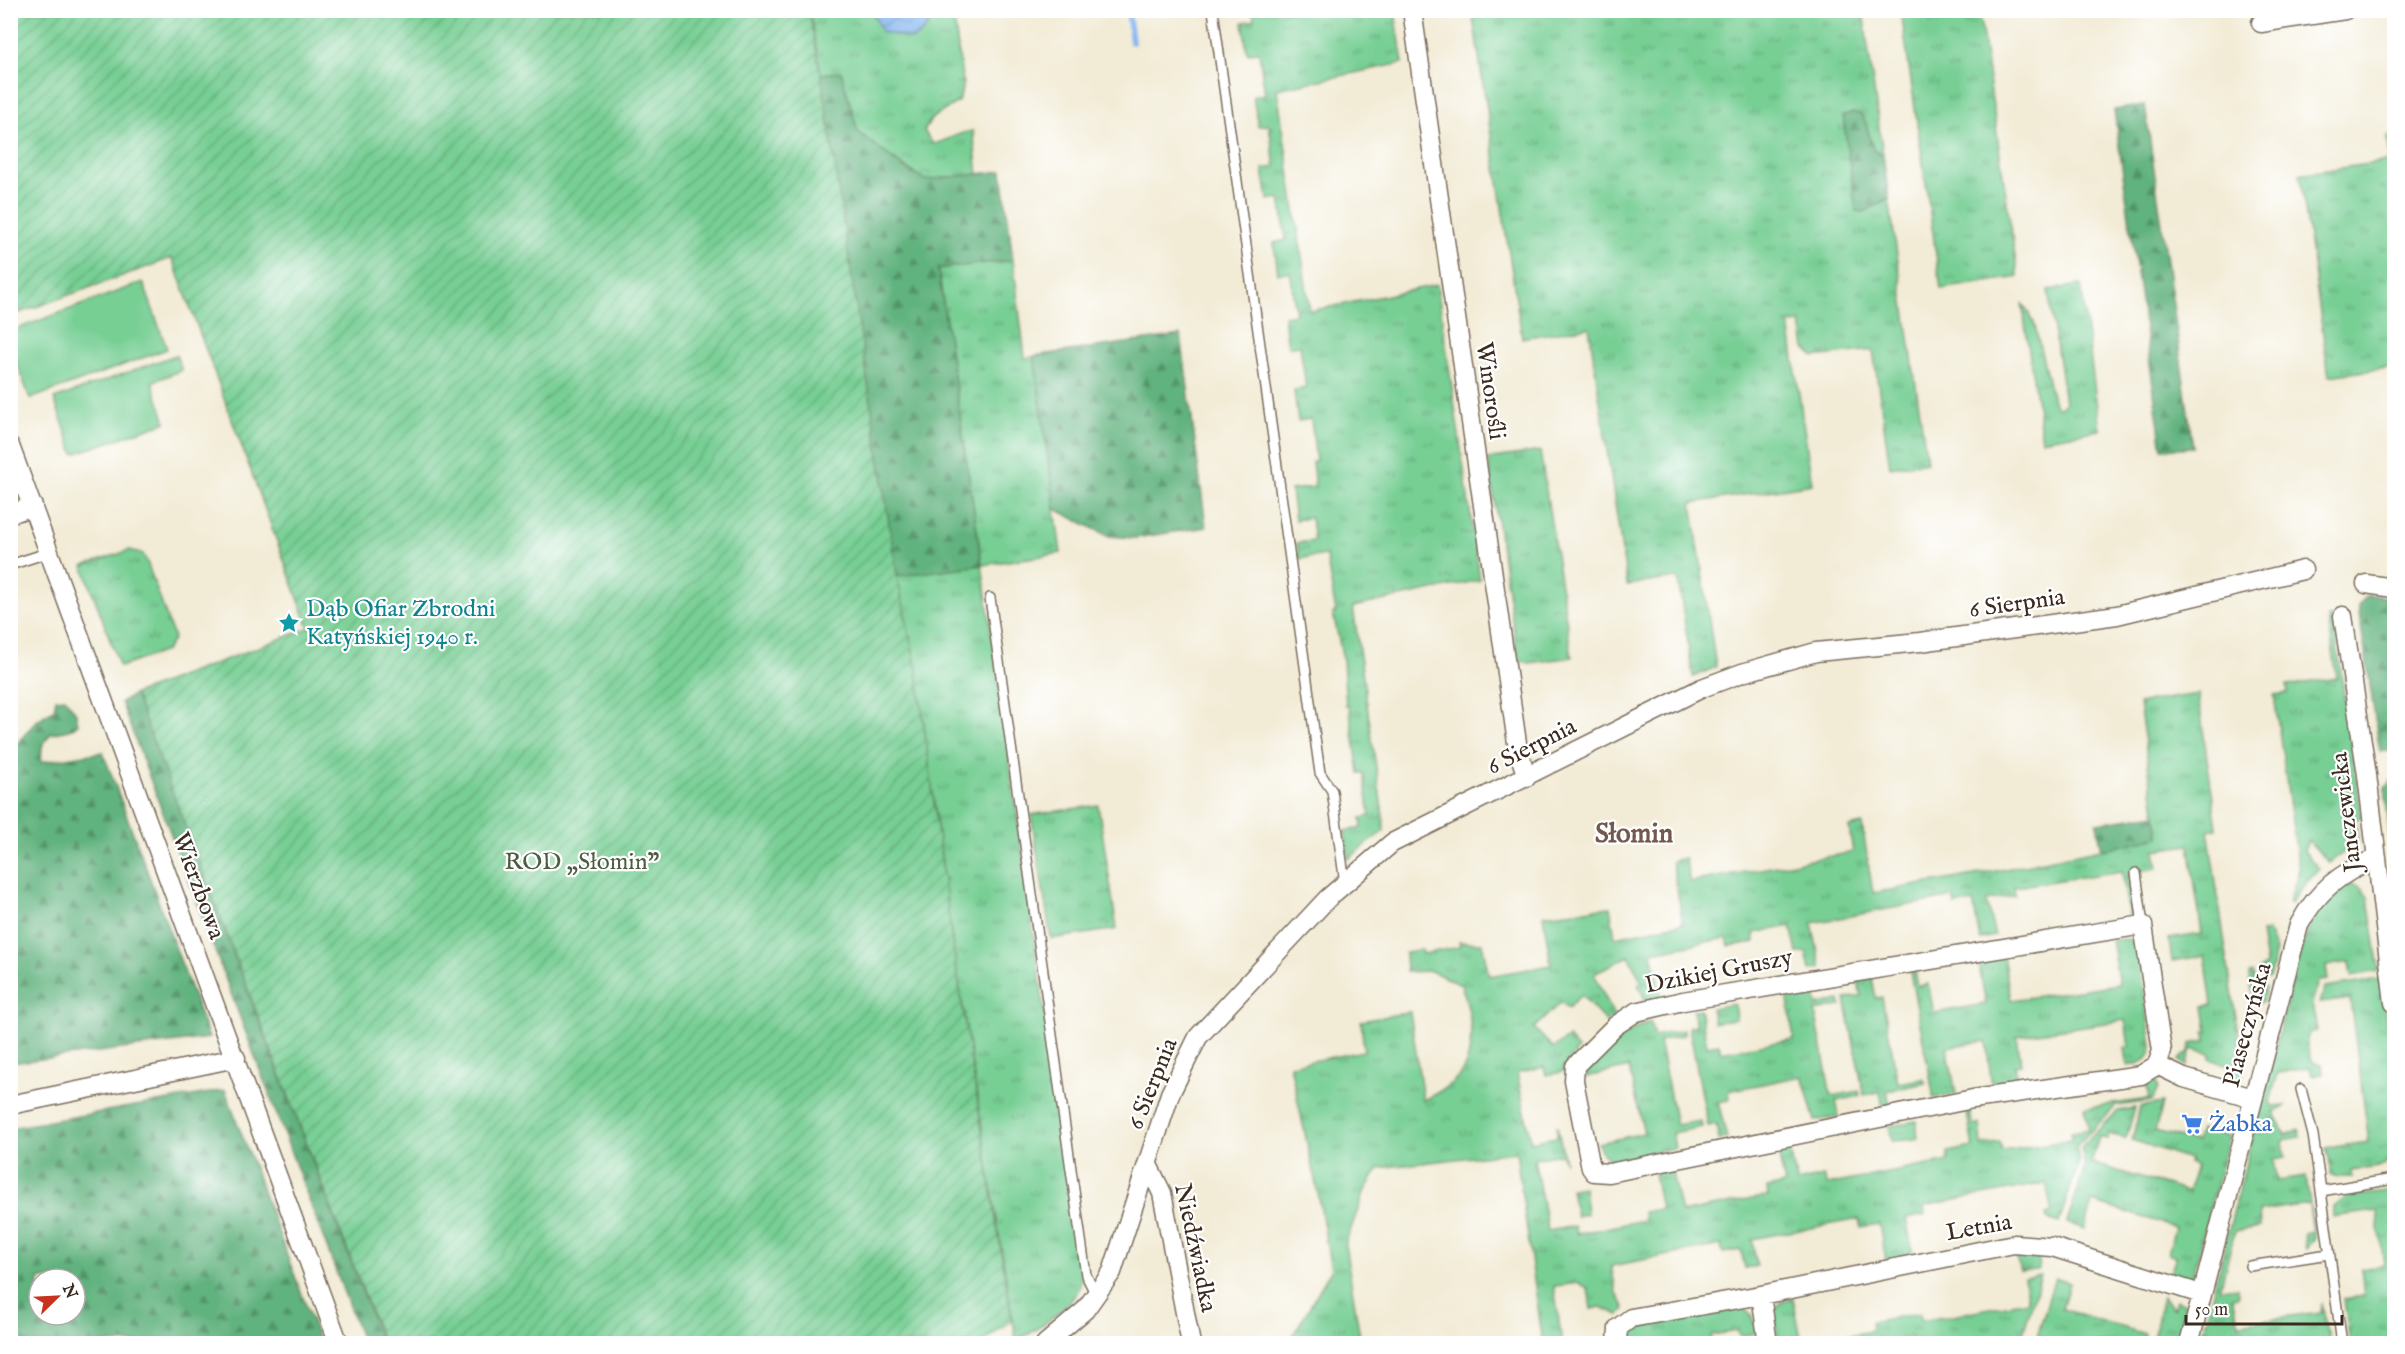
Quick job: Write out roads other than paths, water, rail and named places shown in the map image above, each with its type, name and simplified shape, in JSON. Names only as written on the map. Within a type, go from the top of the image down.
[{"type":"street","name":"Winorośli","points":[[1412,10],[1486,542],[1518,750],[1527,777]]},
{"type":"street","points":[[2261,24],[2345,10]]},
{"type":"street","name":"Wierzbowa","points":[[10,446],[339,1344]]},
{"type":"street","points":[[10,514],[33,506]]},
{"type":"street","name":"6 Sierpnia","points":[[1045,1344],[1076,1320],[1112,1272],[1170,1094],[1198,1037],[1286,940],[1345,883],[1392,843],[1702,688],[1742,673],[1803,655],[2117,615],[2302,570]]},
{"type":"street","points":[[2366,584],[2394,588]]},
{"type":"street","name":"Janczewicka","points":[[2343,616],[2377,858],[2394,1003]]},
{"type":"street","name":"Piaseczyńska","points":[[2189,1344],[2299,925],[2307,909],[2335,879],[2377,858]]},
{"type":"street","points":[[2143,925],[2162,1051],[2157,1065],[2184,1078],[2253,1098]]},
{"type":"street","name":"Dzikiej Gruszy","points":[[2143,925],[1651,1007],[1636,1012],[1615,1026],[1579,1059],[1573,1071],[1574,1081],[1591,1168],[1601,1174],[1973,1099],[2141,1074],[2157,1065]]},
{"type":"street","points":[[10,1105],[236,1058]]},
{"type":"street","name":"Niedźwiadka","points":[[1148,1165],[1162,1192],[1191,1344]]},
{"type":"street","name":"Letnia","points":[[1617,1344],[1618,1328],[1631,1318],[1761,1295],[2014,1244],[2052,1247],[2201,1294]]},
{"type":"street","points":[[1761,1295],[1768,1344]]},
{"type":"lane","points":[[1213,10],[1320,773],[1332,791],[1345,883]]},
{"type":"lane","points":[[10,565],[50,552]]},
{"type":"lane","points":[[990,598],[1086,1275],[1096,1295]]},
{"type":"lane","points":[[2136,873],[2143,925]]},
{"type":"lane","points":[[2301,1089],[2313,1135],[2342,1344]]},
{"type":"lane","points":[[2321,1191],[2394,1179]]},
{"type":"lane","points":[[2250,1266],[2329,1254]]},
{"type":"water","points":[[872,11],[931,11],[927,27],[914,39],[882,32]]},
{"type":"waterway","points":[[1128,10],[1132,42]]},
{"type":"place","name":"Dąb Ofiar Zbrodni Katyńskiej 1940 r.","points":[[289,623]]},
{"type":"place","name":"Żabka","points":[[2192,1124]]},
{"type":"district","name":"Słomin","points":[[1634,835]]},
{"type":"park label","name":"ROD „Słomin”","points":[[582,862]]}]
